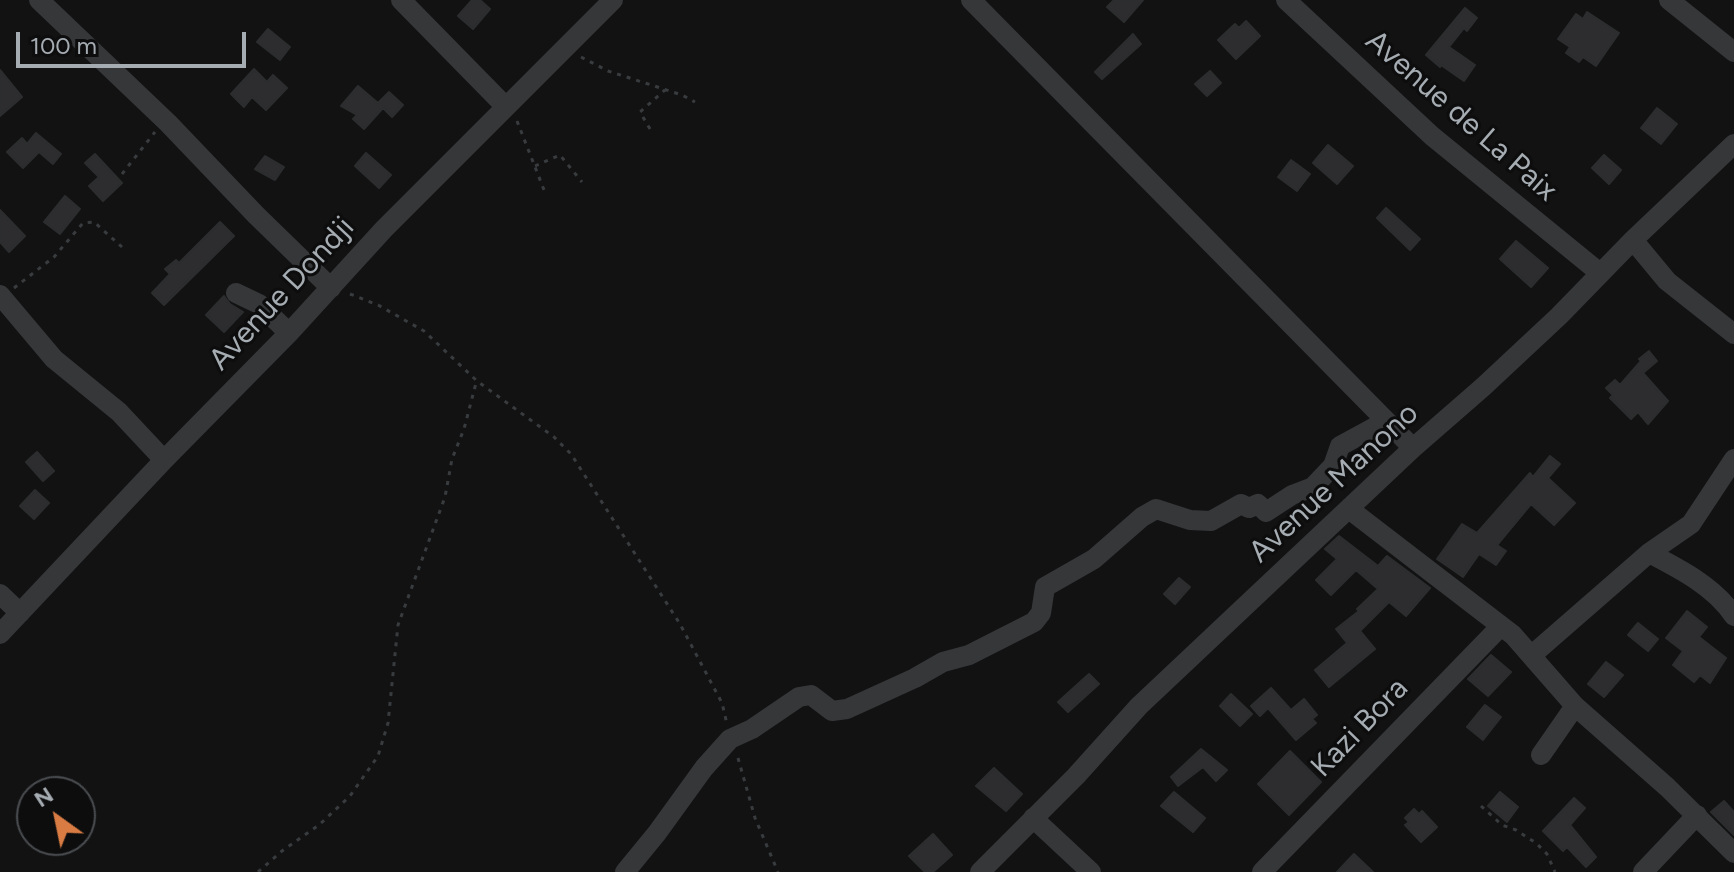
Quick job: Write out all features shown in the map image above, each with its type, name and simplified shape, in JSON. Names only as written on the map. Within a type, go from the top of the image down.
[{"type":"street","points":[[39,0],[168,123],[331,288]]},
{"type":"street","points":[[401,0],[505,106]]},
{"type":"street","name":"Avenue Dondji","points":[[0,634],[505,106],[567,49],[613,0]]},
{"type":"street","points":[[971,0],[1413,448]]},
{"type":"street","name":"Avenue de La Paix","points":[[1286,0],[1432,136],[1600,273]]},
{"type":"street","points":[[1669,0],[1734,52]]},
{"type":"street","name":"Avenue Manono","points":[[980,872],[1139,706],[1413,448],[1483,387],[1734,144]]},
{"type":"street","points":[[1633,240],[1667,281],[1734,334]]},
{"type":"street","points":[[236,293],[259,304],[289,333]]},
{"type":"street","points":[[1,297],[54,359],[119,412],[164,460]]},
{"type":"street","points":[[625,872],[704,768],[730,739],[752,729],[799,697],[811,695],[832,711],[847,709],[943,662],[969,655],[1034,622],[1041,613],[1045,587],[1094,559],[1142,517],[1156,509],[1190,520],[1211,521],[1241,504],[1249,508],[1258,504],[1266,512],[1292,495],[1313,487],[1333,466],[1340,446],[1386,421]]},
{"type":"street","points":[[1532,655],[1649,553],[1691,524],[1734,459]]},
{"type":"street","points":[[1349,509],[1501,626],[1532,655],[1575,706],[1697,815],[1734,853]]},
{"type":"street","points":[[1649,553],[1679,569],[1723,600],[1734,616]]},
{"type":"street","points":[[0,594],[20,613]]},
{"type":"street","name":"Kazi Bora","points":[[1262,872],[1501,626]]},
{"type":"street","points":[[1541,755],[1575,706]]},
{"type":"street","points":[[1643,872],[1697,815]]},
{"type":"street","points":[[1033,818],[1091,872]]},
{"type":"path","points":[[567,49],[608,71],[695,102]]},
{"type":"path","points":[[650,129],[640,112],[665,90]]},
{"type":"path","points":[[505,106],[516,117],[546,195]]},
{"type":"path","points":[[122,174],[155,132],[168,123]]},
{"type":"path","points":[[535,166],[560,155],[582,182]]},
{"type":"path","points":[[1,297],[54,257],[83,223],[94,222],[122,247]]},
{"type":"path","points":[[331,288],[378,305],[424,331],[477,381],[554,437],[571,454],[705,668],[722,703],[755,818],[778,872]]},
{"type":"path","points":[[258,872],[319,825],[350,796],[378,756],[388,723],[398,625],[445,497],[452,459],[477,381]]},
{"type":"path","points":[[1481,806],[1502,825],[1536,843],[1547,854],[1555,872]]},
{"type":"building","points":[[472,0],[480,0],[490,9],[473,29],[458,16]]},
{"type":"building","points":[[1114,0],[1143,0],[1124,22],[1107,7]]},
{"type":"building","points":[[1465,8],[1477,18],[1467,31],[1464,28],[1449,47],[1475,65],[1464,81],[1426,55]]},
{"type":"building","points":[[1587,12],[1619,33],[1596,66],[1583,57],[1579,62],[1566,53],[1570,47],[1558,39],[1576,14],[1583,19]]},
{"type":"building","points":[[1246,21],[1260,36],[1236,59],[1218,40],[1235,24],[1239,28]]},
{"type":"building","points":[[268,29],[290,47],[280,60],[257,42]]},
{"type":"building","points":[[1133,34],[1141,44],[1102,79],[1095,72]]},
{"type":"building","points":[[254,69],[267,82],[273,75],[287,88],[266,110],[252,97],[244,107],[231,94]]},
{"type":"building","points":[[0,70],[22,97],[0,116]]},
{"type":"building","points":[[1210,71],[1221,83],[1207,96],[1195,84]]},
{"type":"building","points":[[358,86],[378,103],[389,92],[403,105],[392,117],[383,108],[364,129],[353,119],[357,115],[341,106]]},
{"type":"building","points":[[1657,108],[1677,124],[1661,144],[1641,128]]},
{"type":"building","points":[[36,133],[61,154],[53,164],[39,152],[23,168],[7,152],[22,138],[27,144]]},
{"type":"building","points":[[1328,145],[1353,166],[1337,184],[1313,163]]},
{"type":"building","points":[[366,153],[391,175],[379,188],[355,166]]},
{"type":"building","points":[[95,154],[122,183],[103,201],[89,186],[99,177],[85,163]]},
{"type":"building","points":[[1604,155],[1621,170],[1609,184],[1592,168]]},
{"type":"building","points":[[265,156],[284,167],[275,180],[255,169]]},
{"type":"building","points":[[1291,160],[1310,174],[1297,191],[1278,177]]},
{"type":"building","points":[[65,196],[80,209],[60,234],[44,222]]},
{"type":"building","points":[[1386,208],[1420,239],[1410,250],[1377,218]]},
{"type":"building","points":[[0,210],[25,236],[9,252],[0,242]]},
{"type":"building","points":[[220,222],[234,236],[164,305],[152,293],[170,274],[165,269],[176,260],[179,263]]},
{"type":"building","points":[[1516,241],[1548,268],[1531,287],[1500,259]]},
{"type":"building","points":[[224,296],[243,312],[224,332],[206,315]]},
{"type":"building","points":[[1649,351],[1657,361],[1643,373],[1668,401],[1648,424],[1638,412],[1631,419],[1610,398],[1613,395],[1606,388],[1615,380],[1620,385],[1641,361],[1639,359]]},
{"type":"building","points":[[37,452],[54,471],[43,481],[26,462]]},
{"type":"building","points":[[1550,456],[1560,464],[1548,478],[1575,503],[1554,525],[1531,504],[1497,545],[1506,551],[1496,565],[1479,554],[1463,577],[1437,559],[1462,524],[1477,533],[1530,473],[1533,477]]},
{"type":"building","points":[[35,490],[49,503],[34,519],[20,506]]},
{"type":"building","points":[[1339,536],[1378,566],[1387,556],[1430,588],[1406,616],[1389,602],[1360,631],[1375,649],[1329,687],[1315,670],[1347,643],[1336,629],[1359,611],[1357,609],[1378,589],[1356,570],[1331,595],[1316,580],[1337,559],[1325,549]]},
{"type":"building","points":[[1179,578],[1190,587],[1175,604],[1164,594]]},
{"type":"building","points":[[1687,611],[1707,627],[1699,637],[1726,658],[1710,683],[1700,675],[1694,682],[1673,665],[1683,651],[1666,638]]},
{"type":"building","points":[[1638,623],[1658,639],[1648,651],[1628,635]]},
{"type":"building","points":[[1491,655],[1511,672],[1488,696],[1468,679]]},
{"type":"building","points":[[1606,662],[1623,675],[1604,697],[1588,684]]},
{"type":"building","points":[[1089,674],[1099,684],[1068,712],[1058,702]]},
{"type":"building","points":[[1271,688],[1291,710],[1304,699],[1317,715],[1312,719],[1316,723],[1296,740],[1268,708],[1260,716],[1251,706]]},
{"type":"building","points":[[1231,694],[1252,714],[1240,726],[1220,706]]},
{"type":"building","points":[[1485,705],[1501,717],[1483,740],[1467,727]]},
{"type":"building","points":[[1201,749],[1227,770],[1216,781],[1203,767],[1178,786],[1171,777]]},
{"type":"building","points":[[1290,751],[1321,782],[1289,815],[1258,784]]},
{"type":"building","points":[[994,768],[1022,794],[1006,811],[976,786]]},
{"type":"building","points":[[1174,792],[1205,818],[1193,832],[1161,806]]},
{"type":"building","points":[[1500,792],[1518,807],[1507,822],[1488,806]]},
{"type":"building","points":[[1574,798],[1585,808],[1570,825],[1596,857],[1586,867],[1567,847],[1563,851],[1543,831]]},
{"type":"building","points":[[1724,801],[1734,812],[1734,835],[1711,812]]},
{"type":"building","points":[[1414,809],[1419,814],[1422,811],[1437,827],[1421,842],[1405,825],[1409,822],[1405,818]]},
{"type":"building","points":[[933,834],[952,855],[933,872],[925,872],[909,856]]},
{"type":"building","points":[[1354,854],[1373,872],[1337,872]]}]
